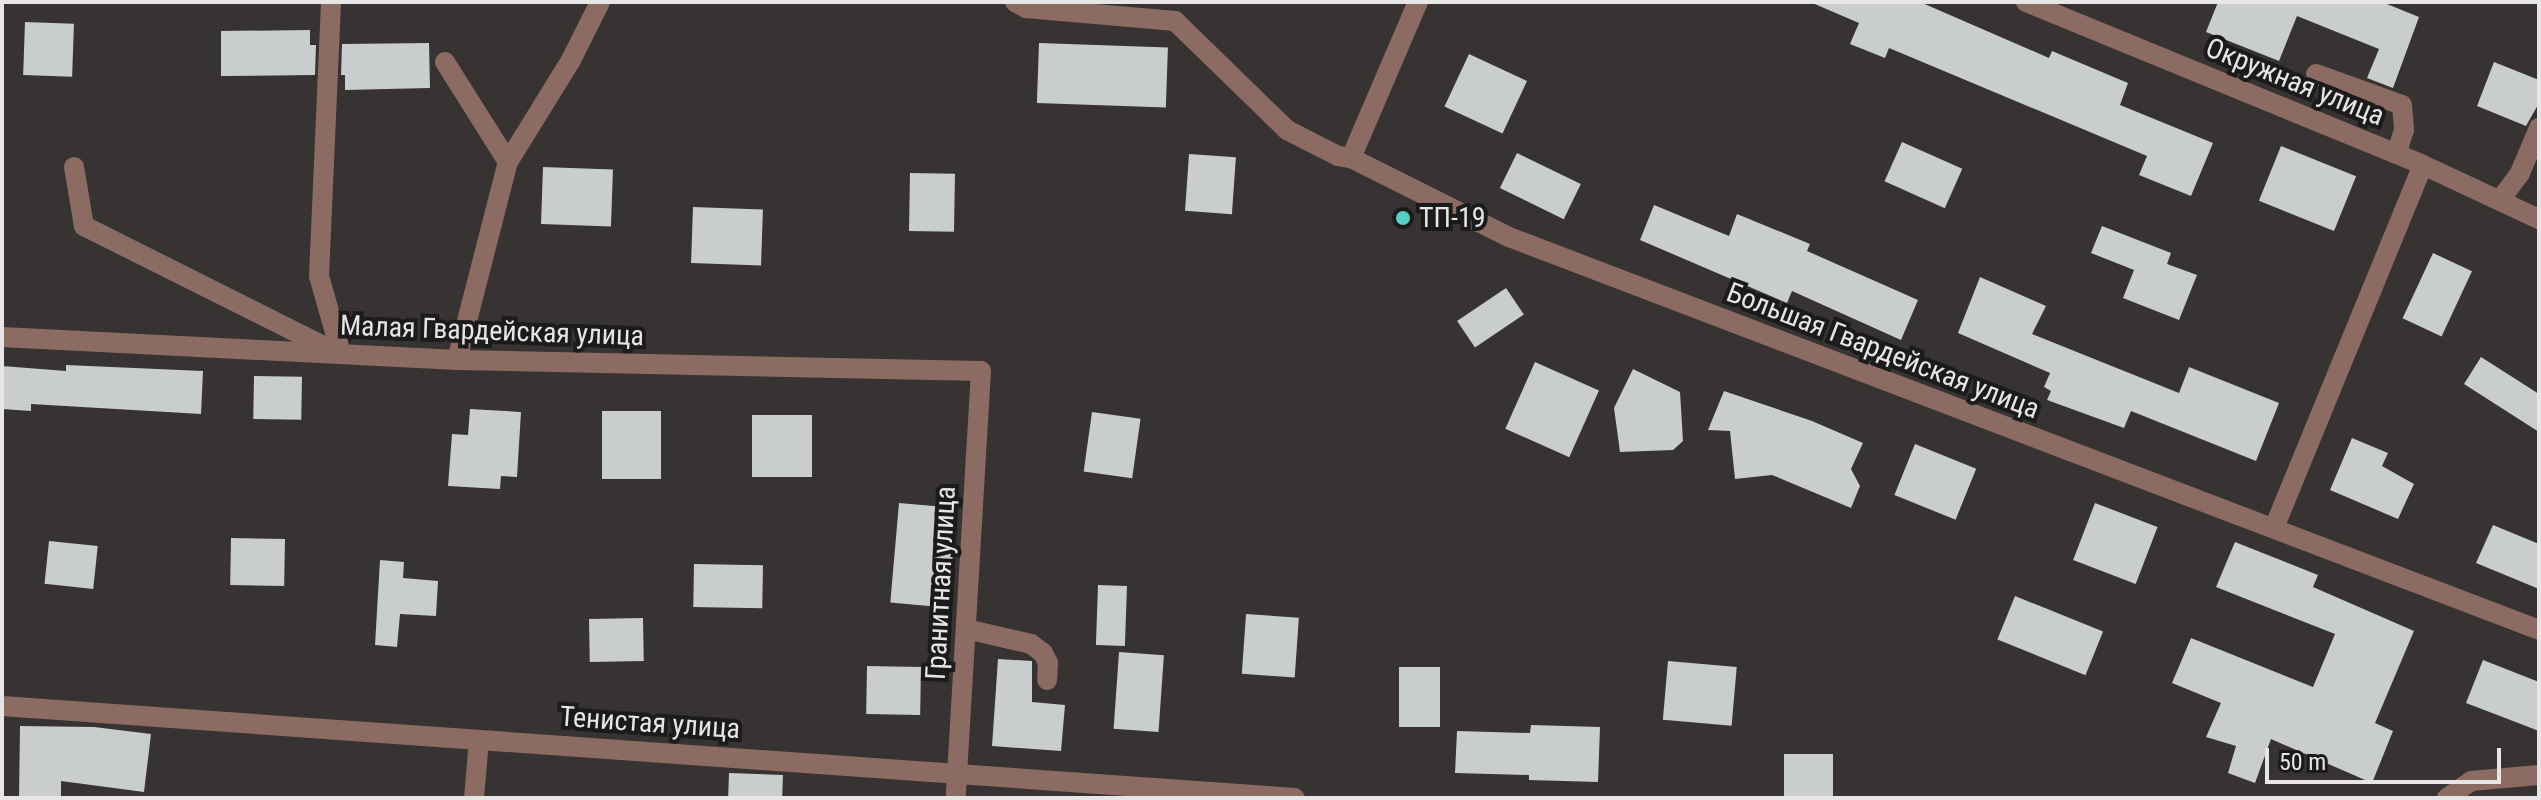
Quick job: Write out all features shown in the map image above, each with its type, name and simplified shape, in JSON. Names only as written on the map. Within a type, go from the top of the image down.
[{"type":"street","points":[[331,2],[319,276],[341,354]]},
{"type":"street","points":[[457,360],[508,162],[571,60],[589,12],[600,2]]},
{"type":"street","name":"Большая Гвардейская улица","points":[[1015,2],[1026,8],[1175,21],[1287,130],[1523,243],[2539,630]]},
{"type":"street","points":[[1351,158],[1418,2]]},
{"type":"street","name":"Окружная улица","points":[[2026,2],[2423,165],[2539,219]]},
{"type":"street","points":[[445,62],[508,162]]},
{"type":"street","points":[[2316,74],[2402,105],[2404,130],[2396,154]]},
{"type":"street","points":[[2500,200],[2520,173],[2539,128]]},
{"type":"street","points":[[2274,528],[2423,165]]},
{"type":"street","points":[[74,167],[84,226],[341,354]]},
{"type":"street","name":"Малая Гвардейская улица","points":[[2,337],[457,360],[981,371]]},
{"type":"street","name":"Гранитная улица","points":[[956,798],[981,371]]},
{"type":"street","points":[[966,629],[1031,644],[1043,653],[1048,663],[1047,680]]},
{"type":"street","name":"Тенистая улица","points":[[2,706],[958,771],[1106,790],[1295,798]]},
{"type":"street","points":[[474,798],[479,740]]},
{"type":"street","points":[[2447,798],[2471,781],[2539,775]]},
{"type":"building","points":[[1810,2],[1920,2],[2049,58],[2052,51],[2128,83],[2120,105],[2213,143],[2191,196],[2139,175],[2147,156],[1889,48],[1885,58],[1850,44],[1859,23]]},
{"type":"building","points":[[2218,2],[2382,2],[2419,17],[2393,88],[2367,78],[2379,49],[2297,16],[2279,61],[2206,32]]},
{"type":"building","points":[[25,22],[74,24],[72,77],[23,75]]},
{"type":"building","points":[[310,30],[310,45],[316,45],[315,75],[221,76],[221,31]]},
{"type":"building","points":[[429,43],[430,88],[345,90],[345,75],[341,75],[342,44]]},
{"type":"building","points":[[1039,43],[1168,48],[1166,107],[1037,103]]},
{"type":"building","points":[[1469,54],[1527,81],[1502,134],[1444,107]]},
{"type":"building","points":[[2494,62],[2539,80],[2539,103],[2526,126],[2477,106]]},
{"type":"building","points":[[1902,142],[1962,169],[1945,208],[1885,181]]},
{"type":"building","points":[[2281,146],[2356,176],[2334,231],[2259,201]]},
{"type":"building","points":[[1517,153],[1581,184],[1564,219],[1500,188]]},
{"type":"building","points":[[1189,154],[1236,157],[1232,214],[1185,211]]},
{"type":"building","points":[[543,167],[613,169],[611,226],[541,224]]},
{"type":"building","points":[[910,173],[955,174],[954,232],[909,231]]},
{"type":"building","points":[[1654,205],[1729,236],[1737,214],[1810,244],[1807,251],[1918,300],[1901,340],[1792,291],[1787,303],[1640,240]]},
{"type":"building","points":[[693,207],[763,209],[761,265],[691,263]]},
{"type":"building","points":[[2102,226],[2171,253],[2167,264],[2197,275],[2179,320],[2123,298],[2134,270],[2091,253]]},
{"type":"building","points":[[2433,253],[2472,271],[2442,336],[2403,318]]},
{"type":"building","points":[[1980,277],[2046,306],[2032,334],[2179,393],[2189,367],[2279,403],[2256,461],[2131,411],[2124,428],[2047,400],[2051,391],[2044,387],[2050,373],[1958,333]]},
{"type":"building","points":[[1506,288],[1524,315],[1475,348],[1457,321]]},
{"type":"building","points":[[2481,357],[2539,394],[2539,432],[2464,384]]},
{"type":"building","points":[[1535,362],[1599,390],[1569,457],[1505,429]]},
{"type":"building","points":[[66,365],[203,371],[201,414],[31,404],[31,411],[2,409],[2,366],[66,371]]},
{"type":"building","points":[[1633,369],[1680,392],[1683,441],[1673,450],[1620,452],[1614,408]]},
{"type":"building","points":[[254,376],[302,377],[301,420],[253,419]]},
{"type":"building","points":[[1724,391],[1812,421],[1863,443],[1851,469],[1860,486],[1851,508],[1772,475],[1735,479],[1730,431],[1708,430]]},
{"type":"building","points":[[470,409],[521,412],[517,477],[501,476],[500,489],[448,486],[452,434],[468,435]]},
{"type":"building","points":[[602,411],[661,411],[661,479],[602,479]]},
{"type":"building","points":[[1092,412],[1141,419],[1132,478],[1084,471]]},
{"type":"building","points":[[752,415],[812,415],[812,477],[752,477]]},
{"type":"building","points":[[2352,438],[2388,453],[2382,466],[2414,484],[2398,519],[2330,490]]},
{"type":"building","points":[[1915,444],[1976,469],[1956,520],[1894,495]]},
{"type":"building","points":[[899,503],[957,508],[948,608],[890,603]]},
{"type":"building","points":[[2095,503],[2158,527],[2136,584],[2073,560]]},
{"type":"building","points":[[2493,525],[2539,544],[2539,589],[2476,563]]},
{"type":"building","points":[[231,538],[285,539],[284,586],[230,585]]},
{"type":"building","points":[[49,541],[98,546],[93,589],[45,584]]},
{"type":"building","points":[[2235,542],[2318,575],[2313,587],[2414,631],[2375,723],[2393,731],[2372,783],[2271,739],[2255,783],[2228,773],[2236,746],[2206,737],[2221,703],[2172,683],[2191,638],[2313,687],[2335,634],[2216,587]]},
{"type":"building","points":[[380,560],[404,562],[403,578],[438,581],[436,616],[400,614],[397,647],[375,645]]},
{"type":"building","points":[[694,564],[763,565],[762,608],[693,607]]},
{"type":"building","points":[[1098,585],[1127,586],[1125,646],[1096,645]]},
{"type":"building","points":[[2015,596],[2103,632],[2085,675],[1997,640]]},
{"type":"building","points":[[1246,614],[1299,618],[1295,678],[1242,674]]},
{"type":"building","points":[[643,618],[644,661],[590,662],[589,619]]},
{"type":"building","points":[[1119,652],[1164,655],[1159,732],[1114,729]]},
{"type":"building","points":[[998,659],[1032,661],[1032,702],[1065,705],[1061,751],[992,746]]},
{"type":"building","points":[[2483,660],[2539,682],[2539,731],[2466,703]]},
{"type":"building","points":[[1668,661],[1737,667],[1732,726],[1663,720]]},
{"type":"building","points":[[867,666],[921,667],[920,715],[866,714]]},
{"type":"building","points":[[1399,667],[1440,667],[1440,727],[1399,727]]},
{"type":"building","points":[[1531,725],[1600,727],[1598,782],[1529,780],[1529,775],[1455,773],[1457,731],[1530,733]]},
{"type":"building","points":[[20,726],[94,727],[151,734],[144,792],[61,781],[61,798],[19,798]]},
{"type":"building","points":[[1784,754],[1833,754],[1833,798],[1784,798]]},
{"type":"building","points":[[729,773],[783,775],[782,798],[728,798]]},
{"type":"place","name":"ТП-19","points":[[1403,218]]}]
